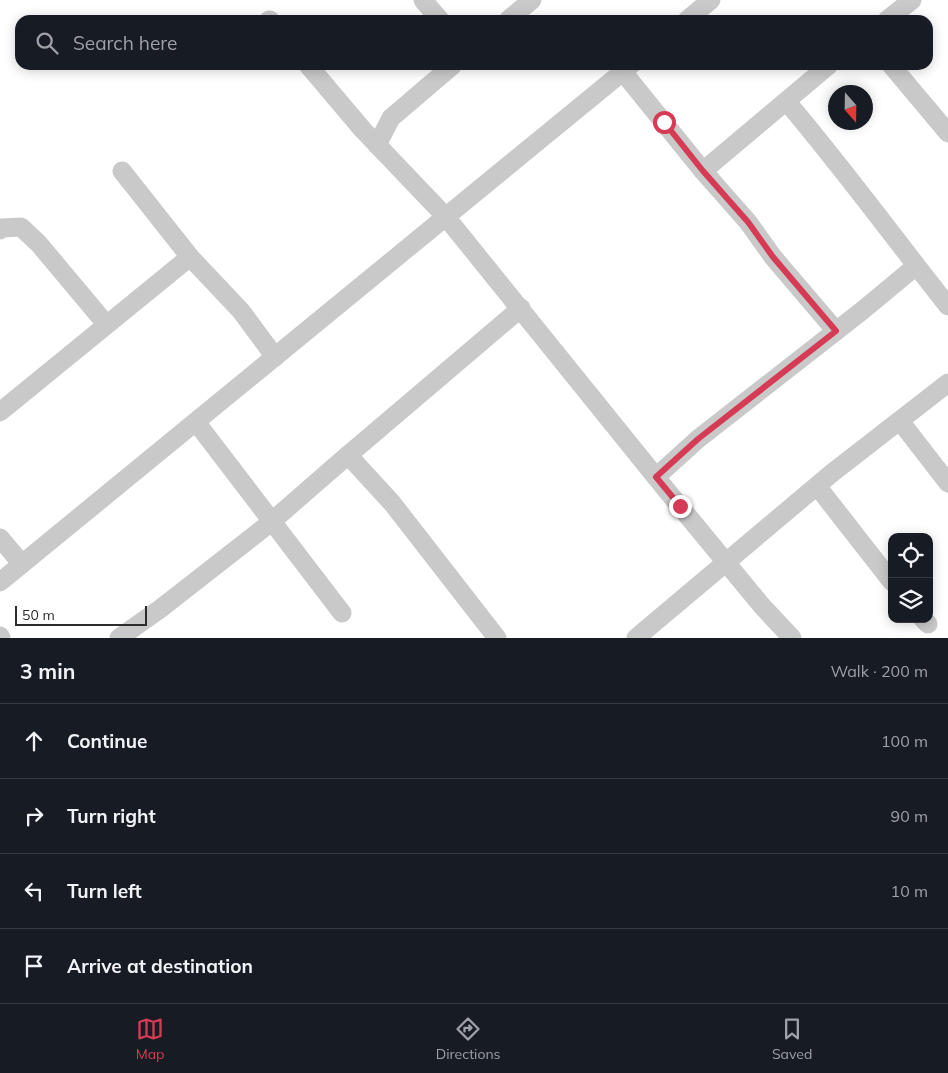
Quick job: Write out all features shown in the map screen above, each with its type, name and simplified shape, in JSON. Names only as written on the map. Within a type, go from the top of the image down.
[{"type":"street","points":[[423,0],[436,15]]},
{"type":"street","points":[[514,15],[532,0]]},
{"type":"street","points":[[893,15],[912,0]]},
{"type":"street","points":[[692,15],[707,1]]},
{"type":"street","points":[[312,70],[377,145],[446,217],[726,563],[792,638]]},
{"type":"street","points":[[377,145],[391,118],[447,70]]},
{"type":"street","points":[[0,582],[625,70]]},
{"type":"street","points":[[628,70],[703,171],[748,222],[773,257],[836,331]]},
{"type":"street","points":[[703,171],[736,141],[787,102],[823,70]]},
{"type":"street","points":[[895,70],[948,133]]},
{"type":"street","points":[[787,102],[836,160],[948,306]]},
{"type":"street","points":[[122,172],[190,257],[241,311],[275,357]]},
{"type":"street","points":[[0,230],[2,228],[21,227],[39,244],[106,324]]},
{"type":"street","points":[[0,412],[190,257]]},
{"type":"street","points":[[656,477],[698,439],[916,266]]},
{"type":"street","points":[[119,638],[160,609],[272,522],[521,308]]},
{"type":"street","points":[[636,638],[817,486],[948,383]]},
{"type":"street","points":[[900,421],[948,482]]},
{"type":"street","points":[[196,422],[342,613]]},
{"type":"street","points":[[348,455],[392,503],[497,638]]},
{"type":"street","points":[[817,486],[889,578]]},
{"type":"street","points":[[0,538],[22,564]]},
{"type":"route","points":[[664,122],[703,171],[748,222],[773,257],[810,302],[836,331],[698,439],[656,477],[680,506]]}]
